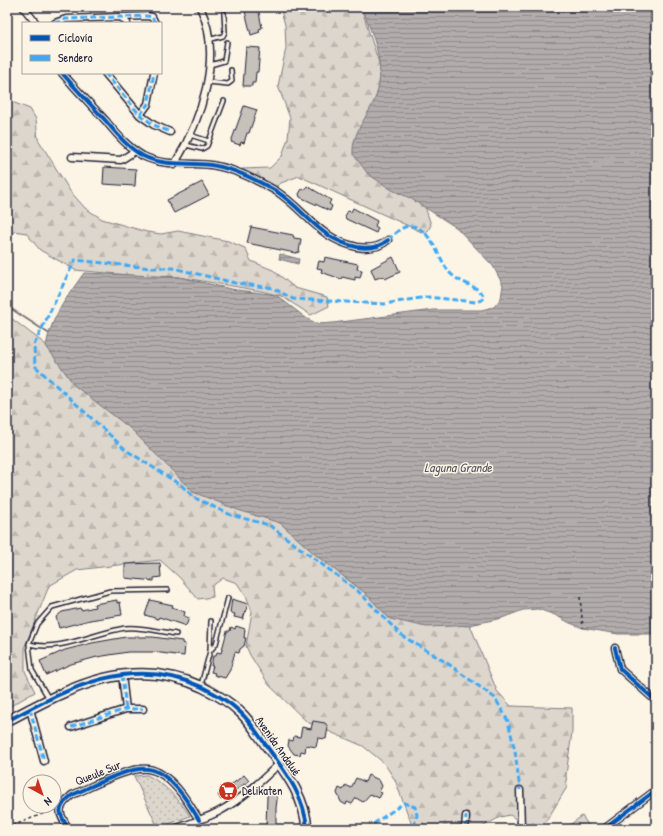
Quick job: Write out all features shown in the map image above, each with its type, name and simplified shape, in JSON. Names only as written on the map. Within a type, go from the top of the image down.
[{"type":"street","points":[[23,7],[35,22]]},
{"type":"street","points":[[174,165],[190,135],[207,82],[210,66],[204,15],[200,7]]},
{"type":"street","points":[[58,22],[66,19],[73,21],[150,16],[154,22]]},
{"type":"street","points":[[121,17],[126,22]]},
{"type":"street","points":[[63,74],[126,144],[156,162],[174,165],[220,167],[258,182],[292,202],[318,229],[332,239],[347,245],[364,248],[376,248],[388,240]]},
{"type":"street","points":[[106,74],[140,115],[154,125],[170,132]]},
{"type":"street","points":[[140,115],[148,104],[154,74]]},
{"type":"street","points":[[72,157],[121,160],[136,151]]},
{"type":"street","points":[[616,648],[620,669],[656,701]]},
{"type":"street","points":[[122,675],[126,709]]},
{"type":"street","name":"Avenida Andalué","points":[[7,721],[49,699],[94,680],[122,675],[166,676],[200,687],[228,701],[240,711],[279,764],[302,802],[307,829]]},
{"type":"street","points":[[30,709],[44,761]]},
{"type":"street","points":[[71,727],[126,709],[143,709]]},
{"type":"street","points":[[174,829],[217,813],[236,801],[279,764]]},
{"type":"street","name":"Queule Sur","points":[[62,804],[72,796],[120,775],[149,769],[163,776],[176,787],[200,820]]},
{"type":"street","points":[[520,790],[521,829]]},
{"type":"street","points":[[605,829],[656,790]]},
{"type":"street","points":[[61,814],[61,817],[69,829]]},
{"type":"street","points":[[465,829],[466,816]]},
{"type":"lane","points":[[208,40],[223,36],[225,32],[224,13]]},
{"type":"lane","points":[[210,66],[224,61],[227,42]]},
{"type":"lane","points":[[207,82],[228,84],[232,81],[231,70]]},
{"type":"lane","points":[[186,144],[202,149],[207,146],[224,101]]},
{"type":"lane","points":[[190,135],[209,141]]},
{"type":"lane","points":[[49,699],[32,670],[29,644],[37,624],[52,607],[110,591],[168,590]]},
{"type":"lane","points":[[210,652],[216,644],[228,598]]},
{"type":"lane","points":[[200,687],[210,652],[211,621]]},
{"type":"lane","points":[[29,644],[39,647],[52,646],[126,627],[176,634]]},
{"type":"path","points":[[580,597],[583,628]]},
{"type":"path","points":[[7,828],[41,814]]},
{"type":"green space","points":[[280,7],[361,7],[431,225],[426,234],[299,176],[281,183],[274,188],[242,169],[270,168],[282,156],[288,138],[290,118],[278,86],[286,48],[285,25]]},
{"type":"green space","points":[[7,100],[30,109],[36,119],[38,139],[70,191],[85,208],[102,219],[147,232],[161,234],[178,231],[228,241],[245,248],[251,261],[273,270],[295,288],[327,297],[329,306],[311,315],[281,296],[261,291],[179,277],[139,276],[75,270],[40,250],[26,233],[14,231],[7,244]]},
{"type":"green space","points":[[7,315],[280,523],[470,625],[497,691],[511,706],[572,708],[572,732],[566,775],[567,787],[547,820],[535,829],[522,828],[517,820],[510,815],[500,817],[479,829],[385,829],[408,824],[413,828],[395,780],[384,763],[363,746],[307,722],[269,685],[246,646],[252,612],[247,598],[237,583],[223,578],[212,586],[213,597],[198,599],[180,578],[160,560],[77,570],[49,586],[25,646],[25,671],[35,692],[7,708]]},
{"type":"green space","points":[[147,775],[171,792],[190,816],[158,828],[134,776]]},
{"type":"green space","points":[[582,816],[591,829],[564,829]]},
{"type":"water","name":"Laguna Grande","points":[[361,7],[656,7],[656,634],[618,634],[583,628],[538,609],[523,610],[502,618],[470,625],[427,627],[390,619],[364,592],[318,557],[280,523],[238,510],[193,492],[131,429],[75,386],[46,346],[48,336],[60,308],[84,273],[179,277],[231,289],[276,295],[306,318],[317,324],[433,310],[481,310],[494,307],[501,298],[503,285],[493,266],[457,228],[410,198],[392,190],[368,174],[353,154],[353,146],[357,133],[374,101],[380,77],[378,53],[375,41]]},
{"type":"water","points":[[280,254],[299,259],[298,264],[279,259]]},
{"type":"building","points":[[244,7],[258,7],[262,28],[259,29],[260,32],[251,35]]},
{"type":"building","points":[[246,47],[260,48],[258,72],[256,72],[255,83],[252,83],[252,86],[243,86]]},
{"type":"building","points":[[244,106],[257,110],[249,133],[247,133],[244,143],[241,142],[240,145],[231,142]]},
{"type":"building","points":[[104,167],[136,169],[135,186],[103,184]]},
{"type":"building","points":[[202,182],[209,195],[174,213],[167,200]]},
{"type":"building","points":[[307,186],[331,200],[329,204],[332,206],[330,211],[300,197],[299,194],[302,189],[305,190]]},
{"type":"building","points":[[353,208],[377,221],[375,226],[378,228],[376,233],[346,219],[345,216],[348,211],[351,212]]},
{"type":"building","points":[[251,227],[293,235],[294,238],[301,239],[299,252],[295,253],[247,243]]},
{"type":"building","points":[[325,257],[358,264],[357,269],[362,270],[360,278],[355,277],[355,280],[342,277],[341,279],[321,272],[322,269],[317,268],[319,261],[324,262]]},
{"type":"building","points":[[393,257],[400,272],[385,279],[383,276],[375,279],[371,269]]},
{"type":"building","points":[[160,563],[161,577],[154,578],[154,581],[125,578],[125,564]]},
{"type":"building","points":[[232,599],[248,604],[243,619],[234,617],[235,614],[230,613]]},
{"type":"building","points":[[117,600],[117,603],[120,602],[122,615],[90,620],[59,628],[56,617],[62,612],[80,608],[81,610],[95,607],[94,604]]},
{"type":"building","points":[[150,600],[173,605],[172,607],[185,612],[184,616],[189,618],[186,626],[159,617],[158,619],[145,615]]},
{"type":"building","points":[[236,626],[245,629],[244,638],[246,638],[244,646],[240,649],[239,653],[235,652],[230,670],[225,678],[214,675],[215,673],[211,672],[213,666],[211,666],[213,656],[216,656],[217,652],[221,653],[227,631],[230,631],[231,627],[235,629]]},
{"type":"building","points":[[126,637],[153,637],[182,641],[182,643],[185,644],[184,656],[153,652],[128,652],[97,657],[71,664],[46,675],[40,661],[65,650],[92,643]]},
{"type":"building","points":[[313,721],[325,723],[328,727],[326,739],[318,738],[316,747],[306,745],[305,752],[301,751],[300,755],[294,754],[288,746],[289,740],[293,741],[294,736],[300,737],[302,727],[311,729]]},
{"type":"building","name":"Delikaten","points":[[244,775],[249,781],[221,800],[218,795]]},
{"type":"building","points":[[368,775],[379,780],[382,786],[379,792],[382,793],[379,798],[370,794],[363,802],[356,798],[352,804],[347,802],[346,805],[341,802],[337,793],[339,788],[343,790],[346,785],[351,788],[356,778],[365,782]]},
{"type":"building","points":[[272,791],[278,791],[276,829],[268,829],[266,827],[267,796]]},
{"type":"waterway","points":[[7,306],[48,333]]},
{"type":"marked path","points":[[58,22],[66,19],[147,16],[152,17],[154,22]]},
{"type":"marked path","points":[[106,74],[140,115],[154,125],[170,132]]},
{"type":"marked path","points":[[140,115],[148,104],[154,74]]},
{"type":"marked path","points":[[388,240],[405,227],[413,226],[420,229],[432,242],[449,272],[453,276],[481,292],[484,296],[482,300],[476,302],[427,297],[384,304],[293,299],[273,288],[235,283],[173,268],[151,268],[75,260],[34,345],[35,366],[126,450],[182,486],[195,498],[231,515],[269,525],[359,592],[401,635],[447,663],[495,698],[508,721],[515,751],[520,790]]},
{"type":"marked path","points":[[122,675],[126,709]]},
{"type":"marked path","points":[[30,709],[44,761]]},
{"type":"marked path","points":[[71,727],[126,709],[143,709]]},
{"type":"marked path","points":[[366,829],[404,803],[415,807],[417,815],[413,829]]},
{"type":"marked path","points":[[465,829],[466,816]]},
{"type":"cycle path","points":[[63,74],[122,140],[143,156],[160,162],[211,165],[245,175],[276,191],[297,207],[322,231],[343,243],[357,247],[370,248],[381,245],[388,240]]},
{"type":"cycle path","points":[[615,648],[620,669],[656,701]]},
{"type":"cycle path","points":[[7,721],[54,697],[101,679],[125,675],[150,674],[176,678],[202,687],[231,704],[255,729],[294,786],[303,806],[307,829]]},
{"type":"cycle path","points":[[69,829],[60,811],[63,804],[72,795],[109,778],[139,769],[156,771],[164,776],[178,789],[199,820]]},
{"type":"cycle path","points":[[604,829],[656,790]]},
{"type":"place","name":"Delikaten","points":[[228,791]]}]
